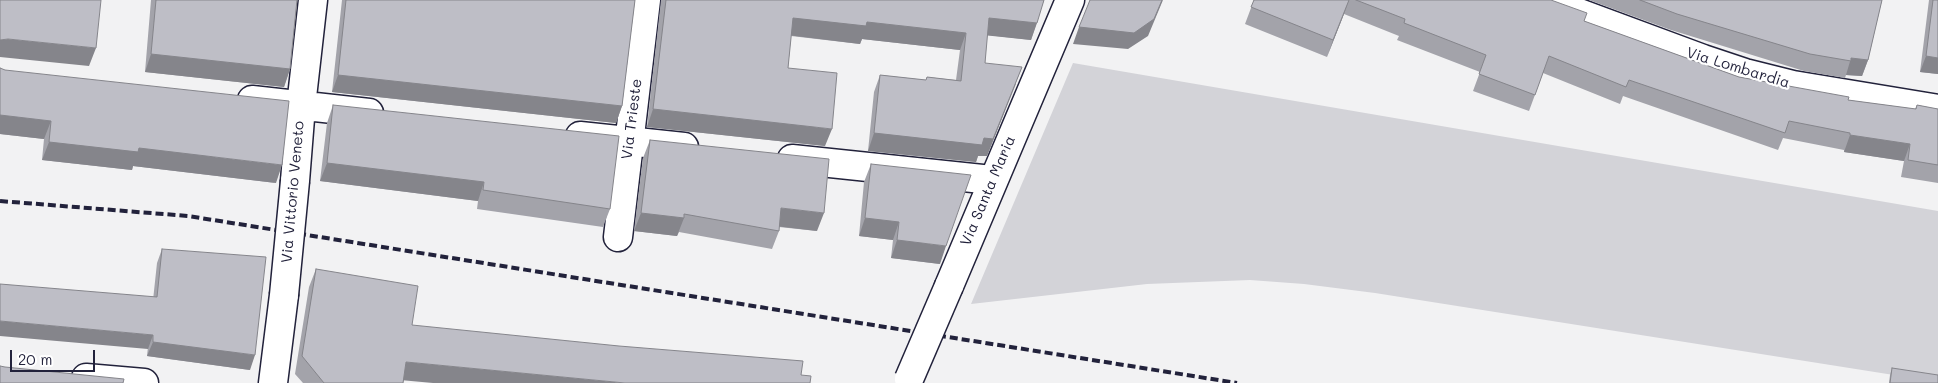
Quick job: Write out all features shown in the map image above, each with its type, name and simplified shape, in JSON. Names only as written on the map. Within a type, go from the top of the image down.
[{"type":"street","name":"Via Vittorio Veneto","points":[[273,383],[284,295],[301,106],[313,0]]},
{"type":"street","name":"Via Trieste","points":[[618,237],[646,0]]},
{"type":"street","name":"Via Santa Maria","points":[[909,381],[992,180],[1070,0]]},
{"type":"street","name":"Via Lombardia","points":[[1544,0],[1703,59],[1745,72],[1793,85],[1938,109]]},
{"type":"street","points":[[223,97],[398,116]]},
{"type":"street","points":[[553,133],[708,150]]},
{"type":"street","points":[[767,156],[992,180]]},
{"type":"street","points":[[58,375],[144,383]]},
{"type":"shaded area","points":[[1073,63],[1938,211],[1938,382],[1375,293],[1304,284],[1250,280],[1147,284],[971,304]]},
{"type":"building","points":[[0,0],[101,0],[96,48],[8,39],[0,40]]},
{"type":"building","points":[[156,0],[297,0],[290,69],[151,54]]},
{"type":"building","points":[[346,0],[635,0],[622,106],[338,75]]},
{"type":"building","points":[[666,0],[1044,0],[1037,23],[989,18],[985,63],[1022,67],[993,139],[984,138],[982,145],[874,133],[880,75],[926,80],[927,77],[961,81],[966,33],[867,22],[866,26],[793,18],[788,68],[837,73],[832,129],[653,109]]},
{"type":"building","points":[[1090,0],[1162,0],[1154,19],[1134,33],[1079,27]]},
{"type":"building","points":[[1254,0],[1349,0],[1333,40],[1251,7]]},
{"type":"building","points":[[1356,0],[1551,0],[1587,13],[1584,21],[1739,77],[1849,97],[1848,100],[1916,109],[1917,105],[1938,109],[1938,165],[1908,160],[1910,144],[1850,135],[1850,133],[1789,121],[1785,133],[1629,80],[1626,87],[1549,56],[1535,95],[1479,74],[1486,55],[1404,23],[1405,19]]},
{"type":"building","points":[[1640,0],[1882,0],[1868,60],[1851,58],[1851,61],[1810,54],[1677,14]]},
{"type":"building","points":[[1933,0],[1938,0],[1938,58],[1926,56]]},
{"type":"building","points":[[0,68],[289,101],[282,165],[139,148],[138,152],[49,142],[51,121],[0,115]]},
{"type":"building","points":[[333,105],[619,136],[610,209],[483,190],[484,182],[327,163]]},
{"type":"building","points":[[650,140],[829,159],[824,213],[781,208],[779,231],[684,214],[684,218],[641,213]]},
{"type":"building","points":[[871,164],[971,175],[946,246],[897,240],[899,222],[865,218]]},
{"type":"building","points":[[162,249],[266,257],[255,355],[153,342],[153,335],[0,321],[0,284],[157,297]]},
{"type":"building","points":[[316,269],[418,286],[412,325],[619,346],[803,361],[801,375],[811,376],[810,383],[625,383],[406,362],[403,383],[324,383],[302,356]]},
{"type":"building","points":[[0,366],[124,379],[123,383],[0,383]]},
{"type":"building","points":[[1892,368],[1938,375],[1938,383],[1890,383]]},
{"type":"railway","points":[[0,201],[188,216],[1237,383]]}]
